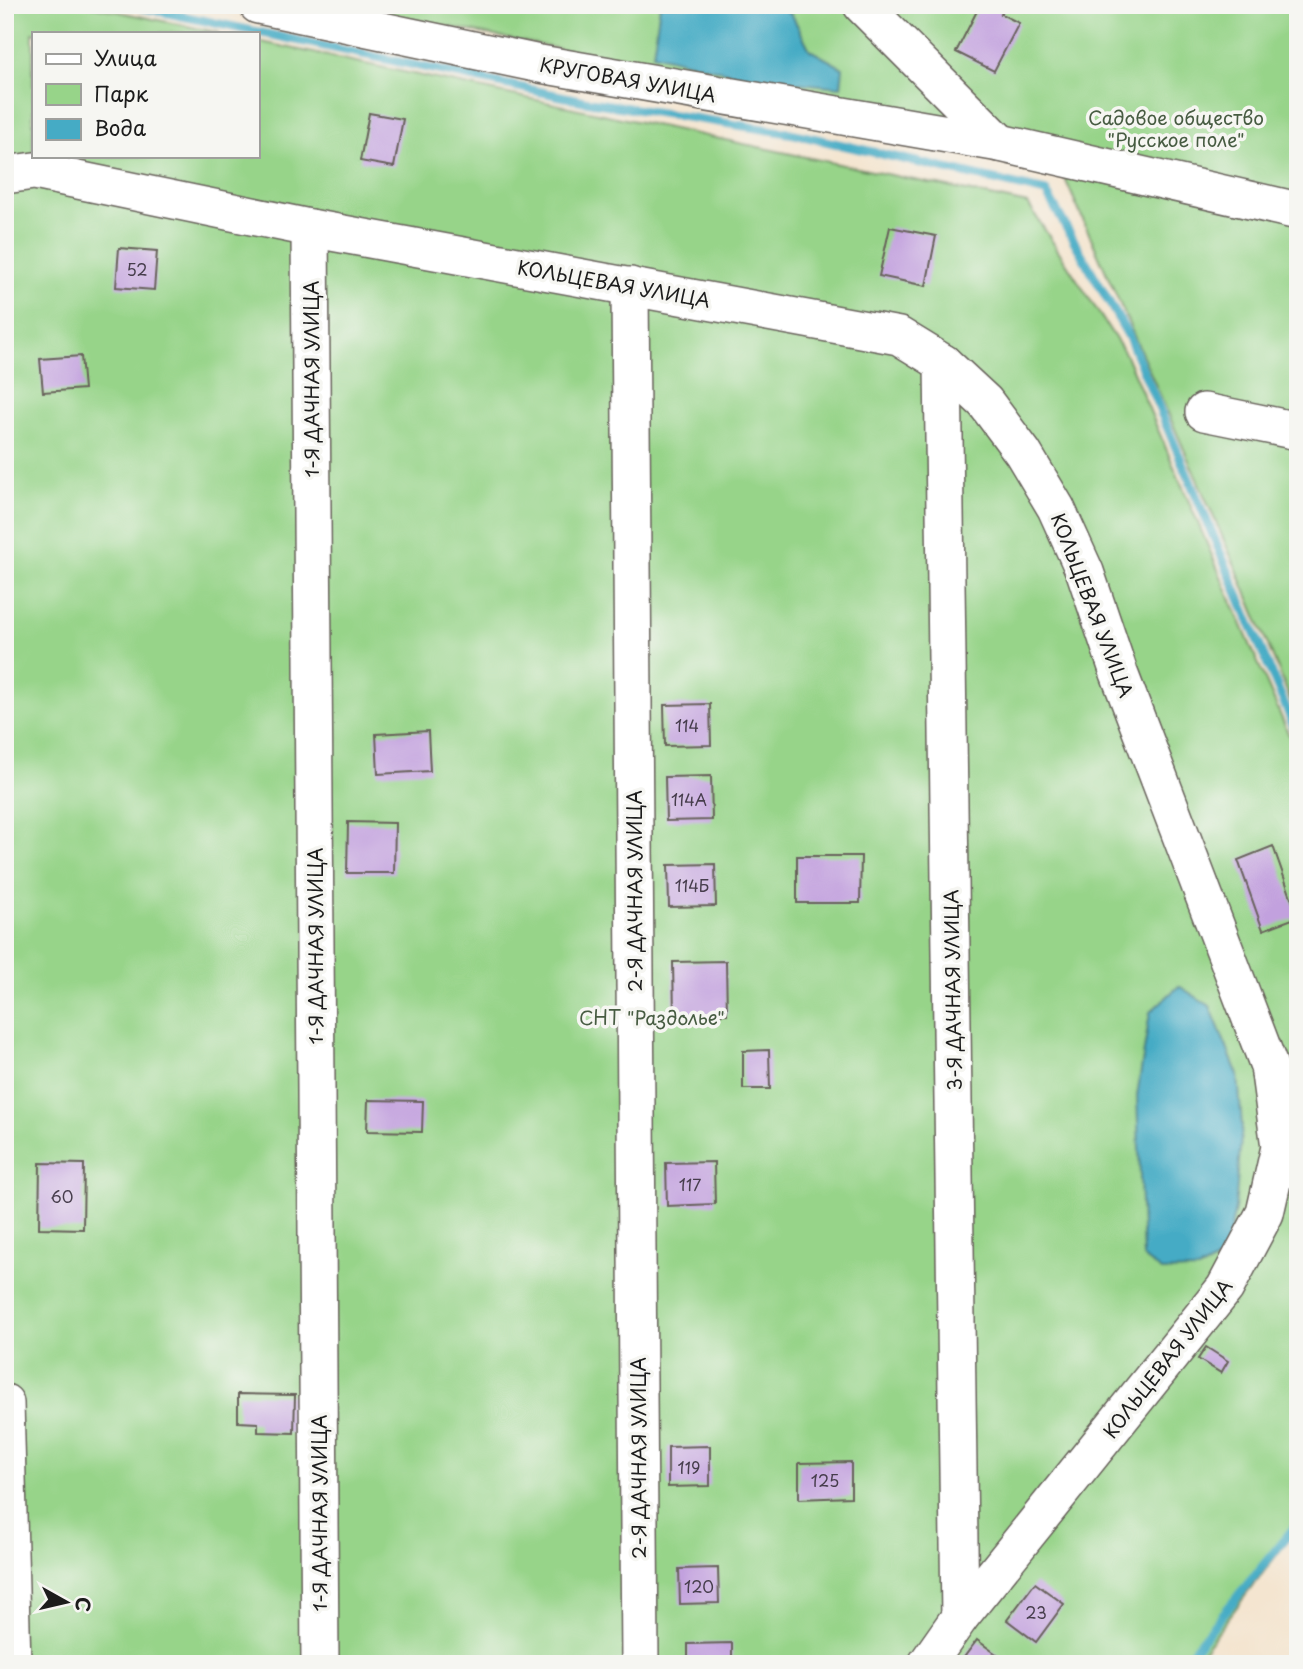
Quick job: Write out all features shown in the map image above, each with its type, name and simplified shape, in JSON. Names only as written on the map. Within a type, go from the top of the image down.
[{"type":"street","name":"КРУГОВАЯ УЛИЦА","points":[[258,5],[540,64],[1000,143],[1298,211]]},
{"type":"street","points":[[862,5],[1000,143]]},
{"type":"street","name":"КОЛЬЦЕВАЯ УЛИЦА","points":[[5,175],[34,171],[310,228],[899,336],[943,363],[985,402],[1023,453],[1056,508],[1085,572],[1119,674],[1269,1066],[1280,1147],[1265,1213],[1224,1288],[960,1617],[928,1664]]},
{"type":"street","name":"1-Я ДАЧНАЯ УЛИЦА","points":[[310,228],[320,1664]]},
{"type":"street","name":"2-Я ДАЧНАЯ УЛИЦА","points":[[630,286],[640,1664]]},
{"type":"street","name":"3-Я ДАЧНАЯ УЛИЦА","points":[[943,363],[960,1617]]},
{"type":"street","points":[[1204,412],[1298,431]]},
{"type":"street","points":[[5,1403],[12,1664]]},
{"type":"green space","name":"СНТ \"Раздолье\"","points":[[5,5],[87,5],[215,32],[32,32],[32,158],[259,158],[259,41],[1028,204],[1126,355],[1298,756],[1298,1527],[1193,1664],[5,1664]]},
{"type":"green space","name":"Садовое общество \"Русское поле\"","points":[[340,5],[1298,5],[1298,718],[1237,570],[1051,147]]},
{"type":"water","points":[[660,5],[776,5],[792,15],[810,50],[843,68],[841,87],[755,79],[653,54]]},
{"type":"water","points":[[1179,986],[1210,1006],[1238,1075],[1242,1126],[1235,1209],[1225,1256],[1198,1270],[1161,1271],[1143,1257],[1137,1096],[1150,1012]]},
{"type":"building","points":[[980,5],[1006,5],[1001,14],[1019,23],[994,71],[956,52]]},
{"type":"building","points":[[369,113],[403,119],[394,167],[360,161]]},
{"type":"building","points":[[890,227],[936,236],[926,286],[879,276]]},
{"type":"building","points":[[119,248],[157,251],[154,290],[116,287]]},
{"type":"building","points":[[81,356],[84,389],[43,392],[40,359]]},
{"type":"building","points":[[710,704],[711,745],[665,746],[664,705]]},
{"type":"building","points":[[428,731],[430,771],[378,774],[376,734]]},
{"type":"building","points":[[711,776],[712,820],[666,821],[665,777]]},
{"type":"building","points":[[348,822],[395,823],[394,873],[347,873]]},
{"type":"building","points":[[1273,846],[1298,917],[1263,930],[1238,860]]},
{"type":"building","points":[[797,856],[861,856],[860,903],[797,903]]},
{"type":"building","points":[[715,864],[716,906],[669,907],[668,865]]},
{"type":"building","points":[[726,961],[727,1014],[674,1015],[673,962]]},
{"type":"building","points":[[769,1050],[770,1089],[743,1089],[743,1051]]},
{"type":"building","points":[[368,1100],[423,1101],[422,1132],[367,1131]]},
{"type":"building","points":[[714,1162],[715,1204],[667,1206],[666,1163]]},
{"type":"building","points":[[40,1163],[84,1164],[83,1229],[39,1228]]},
{"type":"building","points":[[1206,1347],[1228,1361],[1221,1373],[1198,1359]]},
{"type":"building","points":[[238,1394],[295,1395],[294,1433],[258,1432],[258,1423],[238,1422]]},
{"type":"building","points":[[710,1446],[710,1486],[668,1487],[668,1447]]},
{"type":"building","points":[[851,1462],[851,1497],[799,1499],[799,1463]]},
{"type":"building","points":[[718,1568],[719,1603],[680,1604],[679,1569]]},
{"type":"building","points":[[1035,1583],[1064,1604],[1036,1642],[1007,1620]]},
{"type":"building","points":[[977,1640],[1010,1664],[959,1664]]},
{"type":"building","points":[[732,1643],[732,1664],[688,1664],[688,1644]]},
{"type":"waterway","points":[[130,5],[258,32]]},
{"type":"waterway","points":[[259,32],[584,101],[795,134],[1046,192],[1129,337],[1298,736]]},
{"type":"waterway","points":[[1182,1664],[1298,1523]]}]
